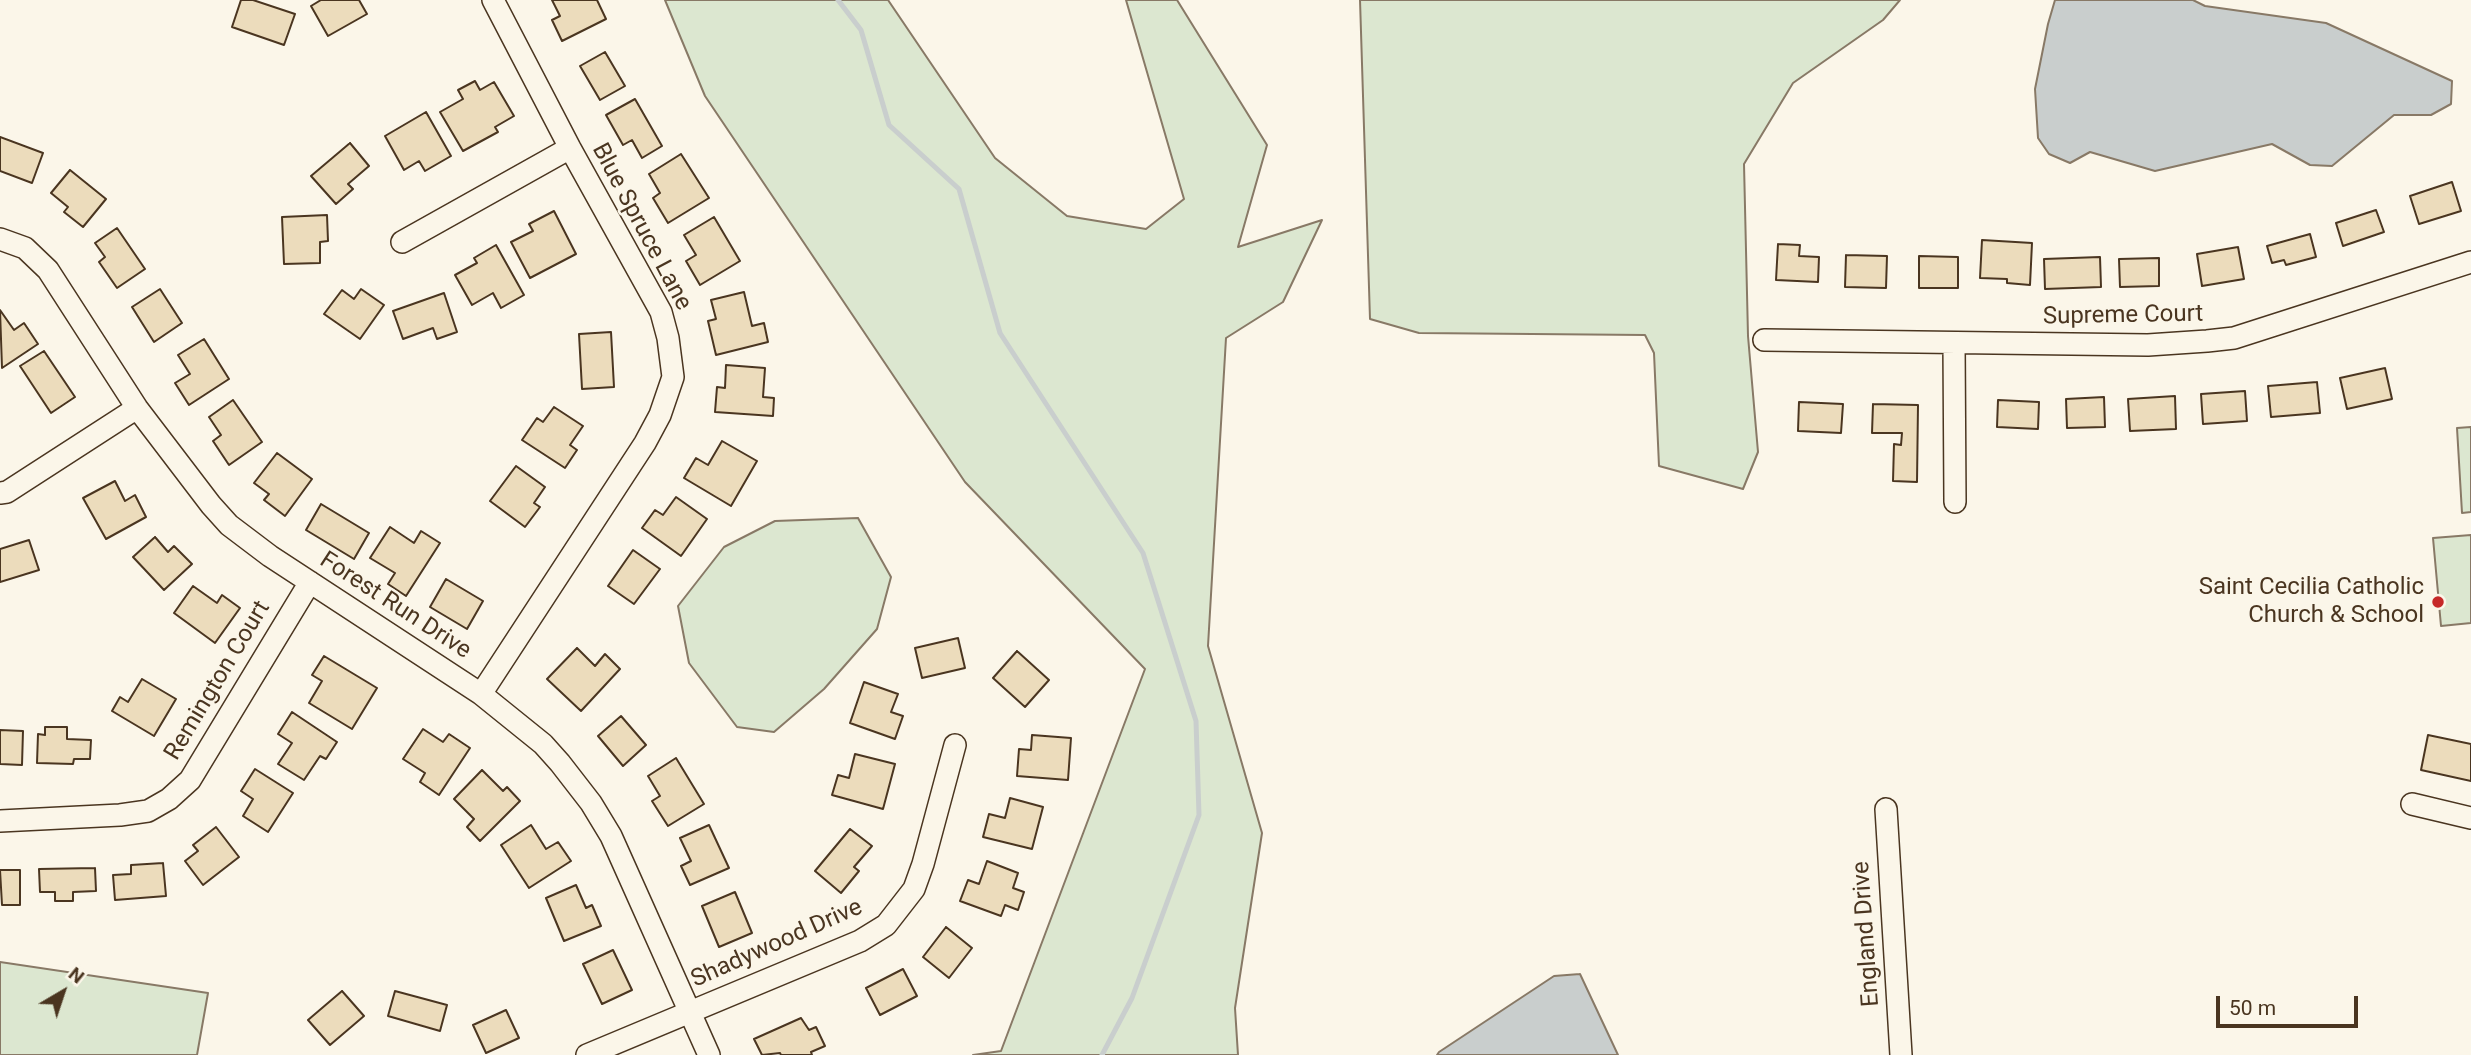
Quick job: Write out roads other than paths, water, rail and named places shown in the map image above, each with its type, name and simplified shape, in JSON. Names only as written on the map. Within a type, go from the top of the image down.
[{"type":"street","name":"Blue Spruce Lane","points":[[481,694],[645,443],[660,415],[673,377],[668,338],[661,312],[570,148],[493,0]]},
{"type":"street","points":[[402,242],[570,148]]},
{"type":"street","name":"Forest Run Drive","points":[[0,239],[24,248],[48,270],[137,408],[229,525],[310,582],[481,694],[543,744],[591,803],[625,864],[709,1055]]},
{"type":"street","name":"Supreme Court","points":[[1764,340],[2148,345],[2234,338],[2471,262]]},
{"type":"street","points":[[1954,343],[1955,502]]},
{"type":"street","points":[[0,494],[137,408]]},
{"type":"street","name":"Remington Court","points":[[0,821],[120,815],[148,811],[169,799],[190,780],[310,582]]},
{"type":"street","name":"Shadywood Drive","points":[[587,1055],[860,941],[886,925],[915,889],[955,745]]},
{"type":"street","points":[[2412,804],[2471,818]]},
{"type":"street","name":"England Drive","points":[[1886,809],[1901,1055]]},
{"type":"waterway","points":[[838,0],[861,30],[889,125],[959,189],[1000,333],[1143,553],[1196,721],[1199,815],[1132,998],[1102,1055]]},
{"type":"place","name":"Saint Cecilia Catholic Church & School","points":[[2438,602]]}]
